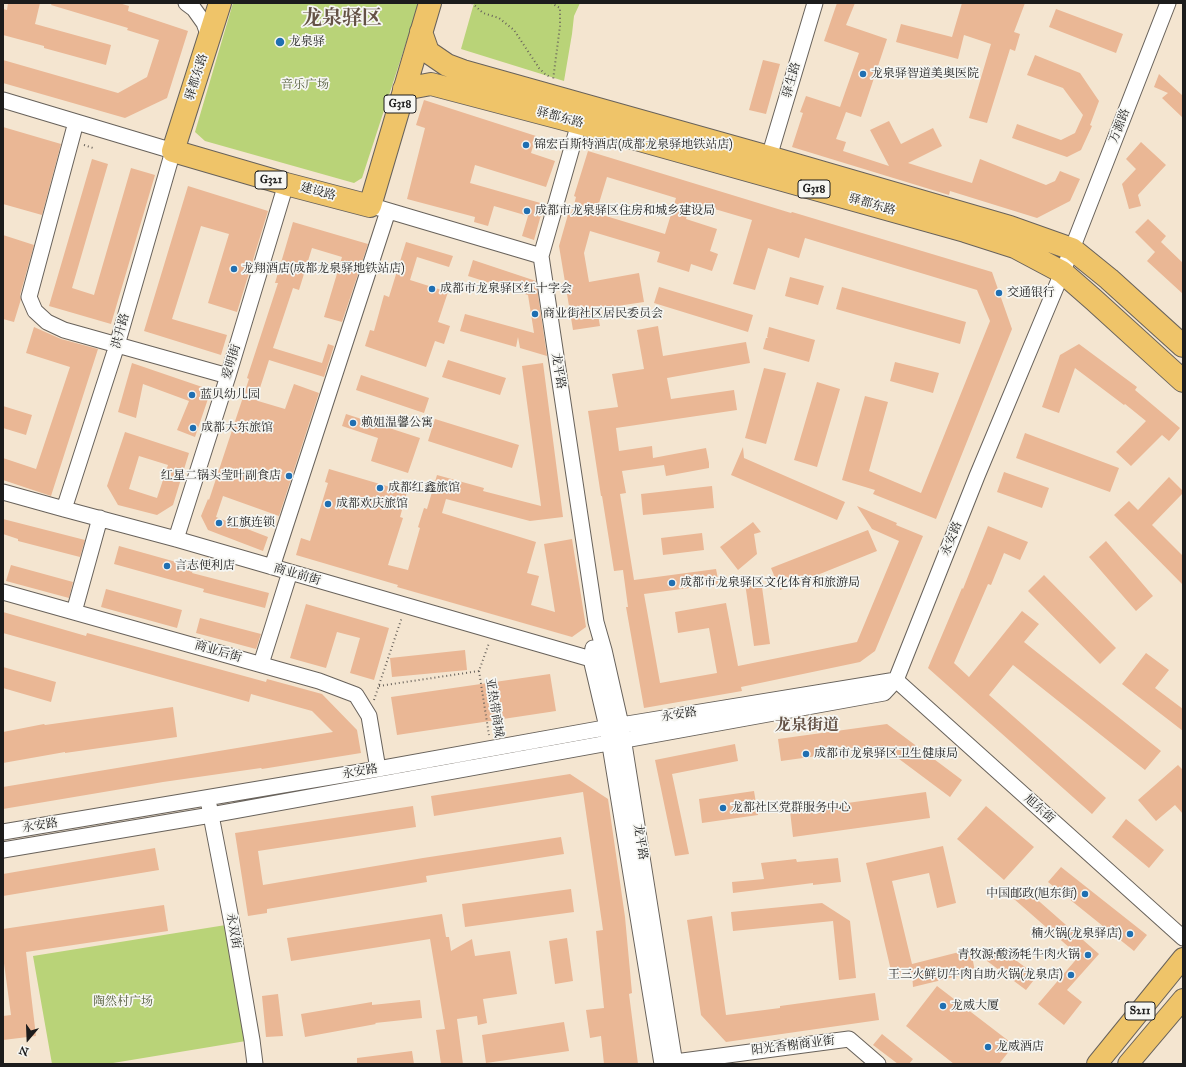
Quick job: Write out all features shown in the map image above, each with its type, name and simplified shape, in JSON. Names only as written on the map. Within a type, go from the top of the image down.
[{"type":"highway","name":"驿都东路","points":[[173,151],[220,3]]},
{"type":"highway","name":"G318","points":[[379,208],[404,89],[430,3]]},
{"type":"highway","name":"驿都东路","points":[[422,32],[428,52],[447,65],[463,71],[552,87],[770,157],[1010,227],[1072,249],[1109,279],[1183,346]]},
{"type":"highway","name":"驿都东路","points":[[404,89],[432,84],[579,123],[965,231],[1015,247],[1062,272],[1183,381]]},
{"type":"highway","name":"建设路","points":[[173,151],[286,184],[379,208]]},
{"type":"main road","name":"S211","points":[[1103,1062],[1183,958]]},
{"type":"main road","name":"S211","points":[[1128,1064],[1183,999]]},
{"type":"street","points":[[186,3],[194,9],[204,23],[209,37]]},
{"type":"street","name":"驿生路","points":[[770,157],[815,3]]},
{"type":"street","name":"万源路","points":[[1072,249],[1168,3]]},
{"type":"street","name":"建设路","points":[[3,100],[173,151]]},
{"type":"street","points":[[76,122],[29,297],[35,311],[47,322],[64,330],[228,376]]},
{"type":"street","name":"龙平路","points":[[579,123],[541,256],[596,622],[604,650],[614,726],[671,1063]]},
{"type":"street","name":"洪升路","points":[[64,509],[117,345],[173,151]]},
{"type":"street","name":"爱明街","points":[[176,539],[228,376],[286,184]]},
{"type":"street","points":[[272,567],[379,208]]},
{"type":"street","name":"建设路","points":[[379,208],[541,256]]},
{"type":"street","name":"永安路","points":[[3,832],[378,769],[614,726],[896,680],[977,476],[1072,249]]},
{"type":"street","name":"商业前街","points":[[3,492],[176,539],[591,659]]},
{"type":"street","points":[[74,612],[100,518]]},
{"type":"street","points":[[261,664],[290,572]]},
{"type":"street","name":"商业后街","points":[[3,592],[261,664],[319,681],[356,695],[369,716],[378,769]]},
{"type":"street","name":"龙平路","points":[[596,622],[591,659],[614,726]]},
{"type":"street","points":[[3,850],[211,815],[884,693],[896,680]]},
{"type":"street","name":"旭东街","points":[[896,680],[1183,938]]},
{"type":"street","name":"永双街","points":[[208,798],[232,924],[255,1064]]},
{"type":"street","name":"阳光香榭商业街","points":[[671,1063],[849,1039],[878,1064]]},
{"type":"path","points":[[472,3],[483,13],[499,18],[514,30],[552,87]]},
{"type":"path","points":[[551,3],[560,8],[560,26],[552,87]]},
{"type":"path","points":[[369,716],[406,606]]},
{"type":"path","points":[[379,686],[479,671],[493,630]]},
{"type":"path","name":"亚热带商城","points":[[479,671],[492,748]]},
{"type":"green space","name":"音乐广场","points":[[233,3],[419,3],[362,178],[354,183],[205,141],[195,132]]},
{"type":"green space","points":[[474,3],[580,3],[574,16],[564,81],[461,49]]},
{"type":"green space","name":"陶然村广场","points":[[232,924],[252,1040],[107,1064],[52,1064],[33,956]]},
{"type":"building","points":[[8,3],[40,3],[35,24],[111,45],[106,65],[3,35],[3,9],[7,10]]},
{"type":"building","points":[[52,3],[119,3],[129,6],[128,11],[188,31],[167,98],[125,118],[3,83],[3,60],[118,93],[147,77],[159,40],[127,30],[128,28],[51,5]]},
{"type":"building","points":[[837,3],[855,3],[846,25],[887,39],[861,117],[846,112],[836,139],[846,142],[843,151],[889,166],[870,130],[889,121],[901,144],[933,128],[942,146],[908,163],[972,183],[980,159],[1046,185],[1055,181],[1060,171],[1080,179],[1070,201],[1037,218],[950,191],[949,195],[792,147],[803,113],[800,112],[806,96],[840,107],[859,53],[824,41]]},
{"type":"building","points":[[962,3],[1025,3],[1014,32],[1020,34],[1015,51],[1010,49],[987,123],[969,118],[991,44],[964,35],[958,59],[896,42],[901,24],[952,37]]},
{"type":"building","points":[[1056,9],[1123,34],[1116,53],[1049,27]]},
{"type":"building","points":[[1035,55],[1080,73],[1099,101],[1090,125],[1092,126],[1081,150],[1067,157],[1012,138],[1017,124],[1061,140],[1075,133],[1083,115],[1063,88],[1027,75]]},
{"type":"building","points":[[763,60],[780,64],[766,114],[749,110]]},
{"type":"building","points":[[1159,74],[1183,96],[1183,118],[1162,98],[1168,93],[1154,87]]},
{"type":"building","points":[[424,100],[536,136],[531,153],[555,161],[546,187],[475,165],[470,183],[544,204],[534,240],[522,236],[528,216],[494,206],[488,226],[474,222],[475,217],[407,199],[425,128],[416,125]]},
{"type":"building","points":[[3,127],[61,144],[42,215],[3,204]]},
{"type":"building","points":[[1141,142],[1166,165],[1138,195],[1141,206],[1129,209],[1122,184],[1136,169],[1126,159]]},
{"type":"building","points":[[588,151],[992,272],[1012,329],[936,519],[873,494],[875,490],[842,480],[865,396],[888,402],[869,471],[921,493],[990,321],[977,290],[805,238],[799,258],[768,248],[755,290],[733,284],[752,220],[691,202],[686,219],[717,229],[710,251],[718,254],[712,271],[691,264],[689,272],[657,262],[660,252],[590,231],[584,253],[589,282],[639,273],[644,302],[597,309],[600,326],[573,330],[559,246],[569,211],[572,212],[576,197],[574,196]],"holes":[[[607,177],[676,198],[665,234],[596,213]]]},
{"type":"building","points":[[92,159],[108,164],[72,288],[94,295],[131,168],[155,175],[111,324],[49,306]]},
{"type":"building","name":"龙翔酒店(成都龙泉驿地铁站店)","points":[[188,186],[268,211],[237,312],[208,303],[229,234],[201,226],[172,319],[227,335],[221,355],[144,331]]},
{"type":"building","points":[[1148,219],[1166,236],[1161,242],[1183,263],[1183,294],[1147,261],[1155,252],[1135,232]]},
{"type":"building","points":[[293,222],[368,244],[342,322],[324,317],[342,257],[312,248],[299,290],[293,288],[273,348],[322,363],[328,344],[334,346],[324,377],[269,360],[257,397],[259,397],[258,401],[285,409],[294,384],[319,393],[279,516],[223,496],[216,517],[268,537],[263,551],[208,530],[201,516],[208,499],[209,500],[249,379],[247,378],[278,283],[275,283]]},
{"type":"building","points":[[3,235],[34,245],[14,322],[3,319]]},
{"type":"building","points":[[406,242],[453,256],[449,267],[417,257],[410,280],[448,292],[438,322],[450,326],[444,344],[435,341],[426,367],[365,346],[370,330],[374,331],[384,295],[389,297]]},
{"type":"building","points":[[473,260],[536,281],[547,356],[520,348],[518,337],[516,347],[460,331],[465,314],[534,333],[528,295],[468,276]]},
{"type":"building","points":[[790,277],[824,286],[818,305],[785,296]]},
{"type":"building","points":[[659,287],[753,315],[748,332],[654,303]]},
{"type":"building","points":[[842,287],[966,322],[960,344],[836,309]]},
{"type":"building","points":[[658,326],[663,356],[746,342],[750,363],[667,378],[671,399],[734,390],[737,410],[616,428],[619,451],[652,446],[653,458],[706,448],[709,463],[709,468],[666,476],[664,465],[622,471],[626,493],[620,494],[634,580],[716,569],[719,584],[644,594],[660,683],[717,673],[709,628],[678,633],[675,612],[726,603],[738,666],[857,642],[899,541],[872,529],[857,506],[923,536],[875,651],[860,662],[741,687],[742,691],[644,708],[626,607],[628,607],[623,570],[614,571],[588,411],[618,407],[612,374],[644,369],[637,330]]},
{"type":"building","points":[[34,327],[61,339],[98,349],[51,496],[3,480],[3,458],[36,469],[70,367],[26,353]]},
{"type":"building","points":[[769,327],[815,340],[809,362],[763,349],[766,338],[768,338]]},
{"type":"building","points":[[1079,344],[1137,387],[1135,390],[1180,428],[1169,441],[1162,435],[1131,466],[1116,452],[1146,421],[1075,368],[1059,413],[1042,407],[1060,355]]},
{"type":"building","points":[[448,360],[506,378],[500,395],[442,377]]},
{"type":"building","points":[[895,362],[939,373],[933,393],[890,381]]},
{"type":"building","name":"蓝贝幼儿园","points":[[132,363],[211,390],[195,437],[177,430],[189,401],[143,384],[136,418],[118,412]]},
{"type":"building","points":[[543,363],[563,517],[530,521],[446,499],[442,513],[536,542],[527,573],[539,576],[531,605],[555,612],[544,544],[572,539],[586,627],[572,637],[397,587],[398,585],[296,555],[301,538],[310,541],[328,483],[325,482],[329,469],[407,492],[400,517],[403,518],[388,565],[408,570],[420,528],[418,527],[424,508],[427,509],[437,475],[484,488],[483,491],[541,506],[522,366]]},
{"type":"building","points":[[764,368],[786,373],[766,444],[745,438]]},
{"type":"building","points":[[361,375],[429,398],[424,413],[356,390]]},
{"type":"building","points":[[817,382],[840,389],[817,467],[794,460]]},
{"type":"building","points":[[3,406],[32,415],[26,435],[3,428]]},
{"type":"building","points":[[346,414],[420,438],[408,473],[371,461],[378,438],[342,426]]},
{"type":"building","points":[[435,419],[519,445],[512,468],[428,441]]},
{"type":"building","points":[[125,432],[189,453],[173,505],[157,515],[118,505],[107,486]],"holes":[[[139,456],[168,465],[157,498],[129,489]]]},
{"type":"building","points":[[1025,433],[1119,468],[1110,492],[1016,458]]},
{"type":"building","points":[[743,447],[744,458],[845,502],[837,520],[731,475]]},
{"type":"building","points":[[1004,472],[1049,488],[1042,508],[997,492]]},
{"type":"building","points":[[1169,477],[1183,491],[1183,493],[1152,525],[1183,556],[1183,585],[1114,515],[1129,501],[1138,510]]},
{"type":"building","points":[[712,486],[714,508],[643,515],[641,494]]},
{"type":"building","points":[[3,519],[85,540],[80,557],[18,541],[18,539],[3,534]]},
{"type":"building","points":[[753,522],[761,532],[754,534],[757,554],[738,570],[720,547]]},
{"type":"building","points":[[988,526],[1028,542],[1020,560],[1004,553],[991,585],[988,584],[954,663],[969,677],[1022,611],[1039,624],[1024,642],[1161,751],[1145,770],[1013,665],[989,695],[1106,798],[1092,814],[928,668],[962,588],[963,589]]},
{"type":"building","points":[[868,530],[877,551],[780,590],[771,568]]},
{"type":"building","points":[[702,533],[704,550],[663,555],[661,538]]},
{"type":"building","points":[[1106,541],[1153,596],[1136,611],[1089,557]]},
{"type":"building","points":[[119,546],[194,567],[192,573],[269,593],[265,608],[203,592],[204,589],[114,564]]},
{"type":"building","points":[[11,565],[73,582],[69,598],[6,581]]},
{"type":"building","points":[[1044,575],[1116,648],[1100,664],[1028,591]]},
{"type":"building","points":[[761,580],[770,644],[754,646],[745,583]]},
{"type":"building","points":[[106,589],[182,610],[177,628],[101,607]]},
{"type":"building","points":[[306,604],[389,628],[374,680],[350,673],[360,638],[337,632],[326,668],[290,658]]},
{"type":"building","points":[[3,612],[86,636],[87,633],[266,682],[267,679],[322,694],[357,730],[361,753],[262,769],[163,782],[3,809],[3,787],[333,732],[312,711],[251,694],[249,702],[3,633]]},
{"type":"building","points":[[200,618],[261,634],[256,649],[196,633]]},
{"type":"building","points":[[465,650],[467,670],[392,677],[390,658]]},
{"type":"building","points":[[1146,653],[1169,670],[1155,688],[1183,709],[1183,731],[1122,684]]},
{"type":"building","points":[[3,667],[56,682],[51,702],[3,688]]},
{"type":"building","points":[[550,674],[556,711],[397,735],[391,697]]},
{"type":"building","points":[[173,707],[177,737],[65,752],[3,763],[3,732],[44,724]]},
{"type":"building","name":"成都市龙泉驿区卫生健康局","points":[[887,724],[962,780],[950,797],[883,747],[781,761],[778,739]]},
{"type":"building","points":[[735,744],[738,761],[672,774],[689,854],[675,856],[655,760]]},
{"type":"building","points":[[1178,765],[1183,770],[1183,814],[1175,805],[1156,821],[1138,800]]},
{"type":"building","points":[[570,774],[608,799],[625,917],[632,993],[629,994],[638,1064],[604,1064],[601,1036],[590,1038],[586,1010],[604,1008],[596,931],[603,930],[583,792],[434,816],[431,796]]},
{"type":"building","points":[[754,791],[758,815],[702,823],[699,799]]},
{"type":"building","points":[[926,792],[930,818],[793,837],[790,811]]},
{"type":"building","points":[[413,806],[416,827],[258,851],[263,885],[423,858],[561,837],[564,854],[426,876],[427,882],[267,909],[267,913],[248,916],[235,833]]},
{"type":"building","points":[[986,806],[1034,847],[1004,880],[957,839]]},
{"type":"building","points":[[1126,819],[1164,850],[1149,868],[1112,837]]},
{"type":"building","points":[[943,846],[956,903],[937,908],[929,873],[892,881],[912,964],[971,950],[975,972],[913,987],[912,973],[892,975],[866,863]]},
{"type":"building","points":[[155,848],[159,870],[3,896],[3,874]]},
{"type":"building","points":[[838,858],[841,882],[813,885],[813,883],[733,893],[732,882],[764,879],[761,863],[796,859],[797,862]]},
{"type":"building","points":[[1061,867],[1147,935],[1134,951],[1048,882]]},
{"type":"building","points":[[1024,888],[1099,954],[1067,990],[1082,1002],[1064,1025],[1038,1004],[1079,956],[1014,899]]},
{"type":"building","points":[[571,889],[574,912],[465,927],[462,904]]},
{"type":"building","points":[[822,903],[850,921],[856,978],[839,980],[833,921],[733,931],[731,912]]},
{"type":"building","points":[[164,905],[168,931],[26,952],[36,1036],[3,1040],[3,1016],[11,1015],[3,956],[3,929]]},
{"type":"building","points":[[442,914],[446,937],[449,937],[451,951],[472,939],[475,956],[510,951],[517,994],[483,999],[487,1023],[478,1025],[477,1016],[457,1019],[463,1064],[441,1064],[436,1030],[445,1029],[430,939],[291,961],[287,938]]},
{"type":"building","points":[[712,916],[726,1015],[875,993],[879,1020],[726,1042],[701,1015],[687,920]]},
{"type":"building","points":[[567,938],[573,981],[555,984],[549,941]]},
{"type":"building","points":[[998,947],[1037,976],[1026,990],[987,961]]},
{"type":"building","name":"龙威大厦","points":[[937,986],[1014,1045],[999,1064],[954,1064],[906,1026]]},
{"type":"building","points":[[278,994],[283,1036],[266,1037],[262,996]]},
{"type":"building","points":[[420,1000],[422,1018],[375,1023],[376,1024],[305,1037],[301,1014],[372,1002],[372,1005]]},
{"type":"building","points":[[564,1022],[569,1051],[486,1063],[482,1035]]},
{"type":"building","points":[[882,1034],[913,1059],[909,1064],[898,1064],[873,1045]]},
{"type":"building","points":[[412,1051],[414,1064],[357,1064],[357,1058]]},
{"type":"place","name":"龙泉驿","points":[[280,42]]},
{"type":"place","name":"龙泉驿智道美奥医院","points":[[863,74]]},
{"type":"place","name":"锦宏百斯特酒店(成都龙泉驿地铁站店)","points":[[526,145]]},
{"type":"place","name":"成都市龙泉驿区住房和城乡建设局","points":[[527,211]]},
{"type":"place","name":"龙翔酒店(成都龙泉驿地铁站店)","points":[[234,269]]},
{"type":"place","name":"成都市龙泉驿区红十字会","points":[[432,289]]},
{"type":"place","name":"交通银行","points":[[999,293]]},
{"type":"place","name":"商业街社区居民委员会","points":[[535,314]]},
{"type":"place","name":"蓝贝幼儿园","points":[[192,395]]},
{"type":"place","name":"赖姐温馨公寓","points":[[353,423]]},
{"type":"place","name":"成都大东旅馆","points":[[193,428]]},
{"type":"place","name":"红星二锅头莹叶副食店","points":[[289,476]]},
{"type":"place","name":"成都红鑫旅馆","points":[[380,488]]},
{"type":"place","name":"成都欢庆旅馆","points":[[328,504]]},
{"type":"place","name":"红旗连锁","points":[[219,523]]},
{"type":"place","name":"言志便利店","points":[[167,566]]},
{"type":"place","name":"成都市龙泉驿区文化体育和旅游局","points":[[672,583]]},
{"type":"place","name":"成都市龙泉驿区卫生健康局","points":[[806,754]]},
{"type":"place","name":"龙都社区党群服务中心","points":[[723,808]]},
{"type":"place","name":"中国邮政(旭东街)","points":[[1085,894]]},
{"type":"place","name":"楠火锅(龙泉驿店)","points":[[1130,934]]},
{"type":"place","name":"青牧源·酸汤牦牛肉火锅","points":[[1088,955]]},
{"type":"place","name":"王三火鲜切牛肉自助火锅(龙泉店)","points":[[1071,975]]},
{"type":"place","name":"龙威大厦","points":[[943,1006]]},
{"type":"place","name":"龙威酒店","points":[[988,1047]]},
{"type":"district","name":"龙泉驿区","points":[[342,19]]},
{"type":"district","name":"龙泉街道","points":[[807,726]]}]
